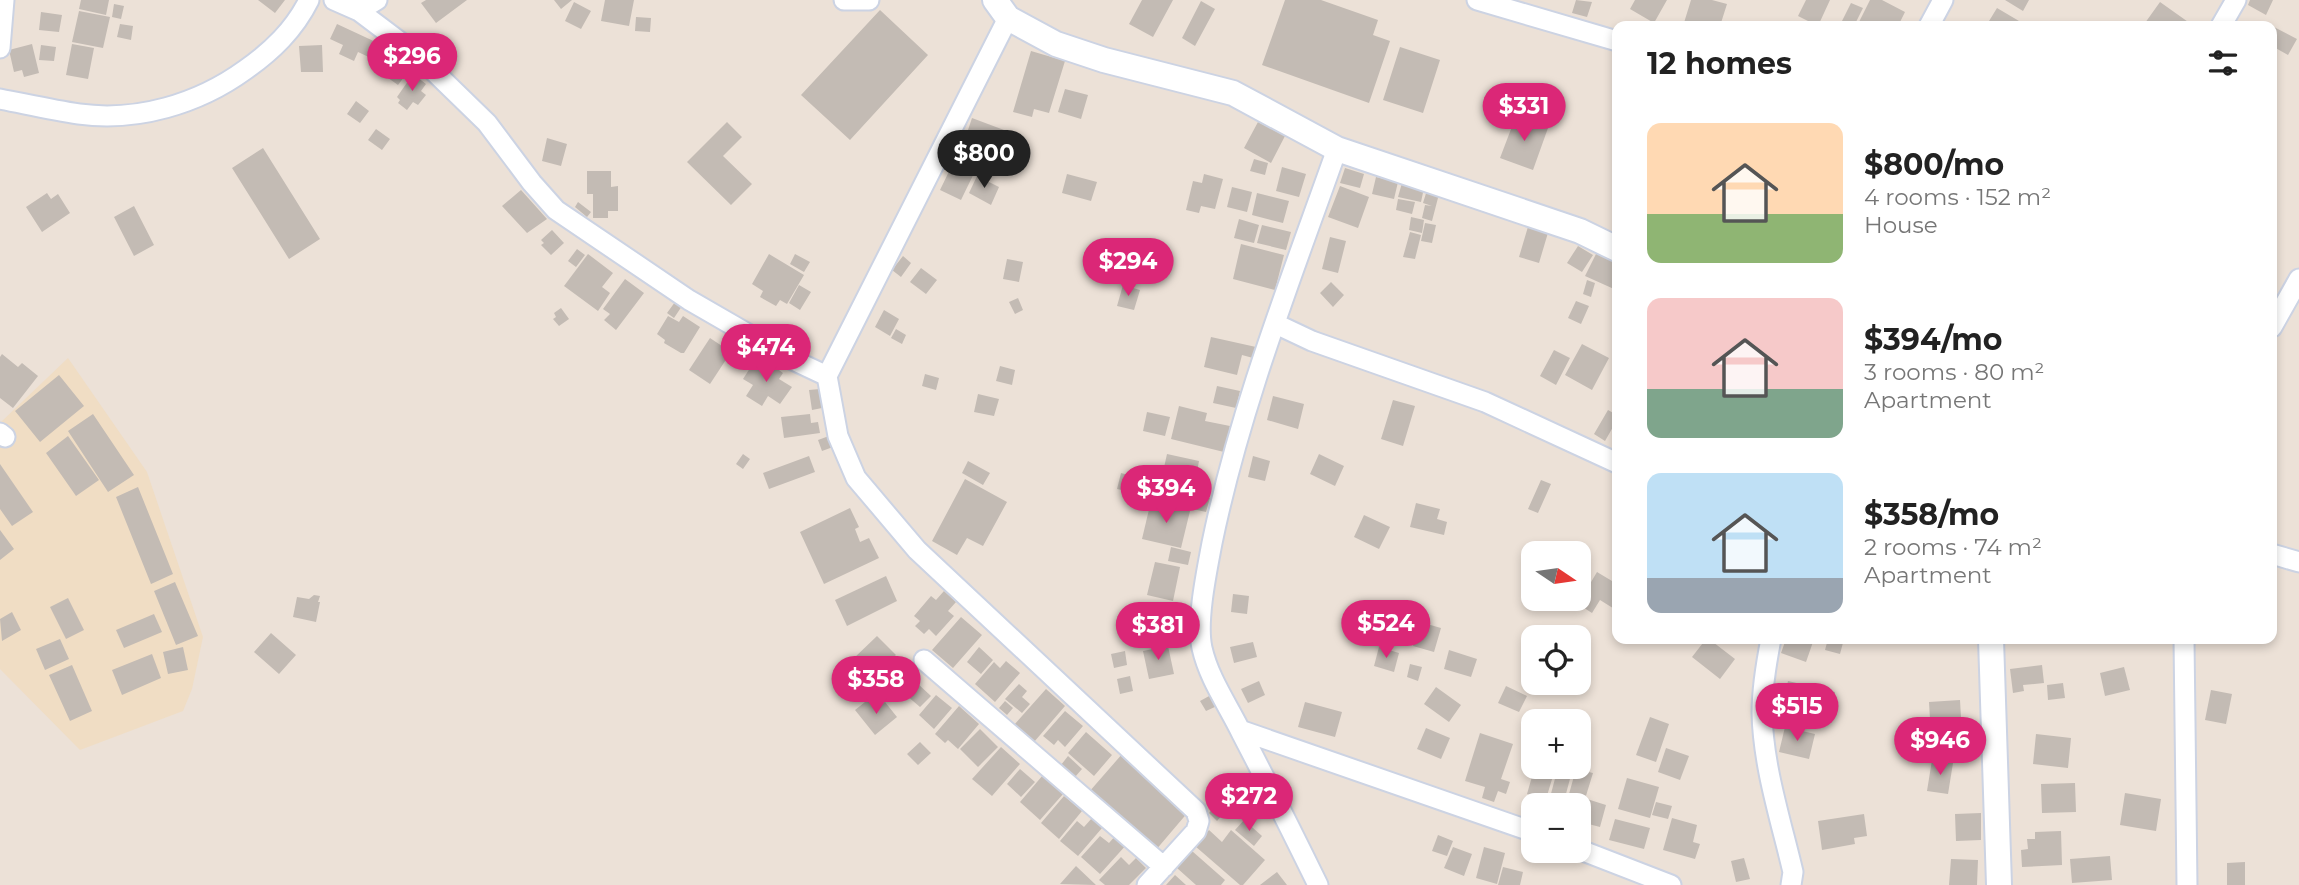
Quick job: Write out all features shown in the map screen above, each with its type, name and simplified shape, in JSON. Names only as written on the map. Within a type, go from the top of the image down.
[{"type":"street","points":[[0,48],[4,0]]},
{"type":"street","points":[[0,99],[81,115],[138,114],[187,102],[222,87],[270,52],[299,20],[309,0]]},
{"type":"street","points":[[334,0],[359,11],[415,54],[487,123],[556,210],[689,300],[793,360],[827,376]]},
{"type":"street","points":[[359,11],[377,0]]},
{"type":"street","points":[[844,0],[869,0]]},
{"type":"street","points":[[1477,0],[1612,40]]},
{"type":"street","points":[[1932,21],[1943,0]]},
{"type":"street","points":[[2224,21],[2235,0]]},
{"type":"street","points":[[1147,885],[1196,831],[1199,821],[1196,811],[917,550],[856,478],[838,436],[827,376],[1001,9],[1056,44],[1104,60],[1233,93],[1337,149],[1556,223],[1612,248]]},
{"type":"street","points":[[1318,885],[1212,680],[1201,645],[1207,567],[1245,411],[1337,149]]},
{"type":"street","points":[[2277,318],[2299,279]]},
{"type":"street","points":[[1276,324],[1312,341],[1485,402],[1612,461]]},
{"type":"street","points":[[2277,555],[2299,562]]},
{"type":"street","points":[[1770,644],[1764,675],[1762,715],[1767,758],[1793,872],[1791,885]]},
{"type":"street","points":[[1991,644],[1998,885]]},
{"type":"street","points":[[2183,644],[2188,885]]},
{"type":"street","points":[[924,660],[1164,867]]},
{"type":"street","points":[[1240,730],[1521,828]]},
{"type":"street","points":[[1591,854],[1671,885]]},
{"type":"shaded area","points":[[68,358],[147,472],[203,637],[192,689],[183,711],[80,750],[0,669],[0,423]]},
{"type":"building","points":[[81,0],[109,0],[106,15],[79,9]]},
{"type":"building","points":[[258,0],[285,0],[275,13]]},
{"type":"building","points":[[426,0],[467,0],[436,23],[421,3]]},
{"type":"building","points":[[554,0],[572,0],[561,9]]},
{"type":"building","points":[[605,0],[634,0],[629,26],[601,21]]},
{"type":"building","points":[[1142,0],[1173,0],[1153,37],[1129,24]]},
{"type":"building","points":[[1285,0],[1321,0],[1378,20],[1373,35],[1390,41],[1369,103],[1262,65]]},
{"type":"building","points":[[1576,0],[1592,2],[1587,17],[1572,13]]},
{"type":"building","points":[[1635,0],[1667,0],[1655,21],[1630,9]]},
{"type":"building","points":[[1691,0],[1712,0],[1727,4],[1722,21],[1685,21]]},
{"type":"building","points":[[1806,0],[1830,0],[1820,21],[1808,21],[1798,16]]},
{"type":"building","points":[[1870,0],[1882,0],[1905,12],[1900,21],[1860,21]]},
{"type":"building","points":[[2005,0],[2029,0],[2023,11]]},
{"type":"building","points":[[2250,0],[2273,0],[2266,15],[2248,5]]},
{"type":"building","points":[[1201,1],[1215,9],[1195,46],[1182,38]]},
{"type":"building","points":[[574,2],[591,11],[581,29],[565,21]]},
{"type":"building","points":[[2160,2],[2187,21],[2146,21]]},
{"type":"building","points":[[1851,3],[1863,8],[1856,21],[1842,21]]},
{"type":"building","points":[[114,4],[124,6],[121,19],[112,17]]},
{"type":"building","points":[[1997,8],[2019,21],[1989,21]]},
{"type":"building","points":[[880,10],[928,55],[850,140],[801,95]]},
{"type":"building","points":[[79,11],[110,17],[103,48],[72,42]]},
{"type":"building","points":[[41,12],[62,15],[59,32],[39,30]]},
{"type":"building","points":[[636,17],[651,18],[650,32],[635,31]]},
{"type":"building","points":[[120,24],[133,26],[131,40],[117,37]]},
{"type":"building","points":[[337,24],[380,44],[373,59],[358,52],[354,61],[339,54],[343,45],[330,39]]},
{"type":"building","points":[[2277,29],[2297,39],[2288,55],[2277,49]]},
{"type":"building","points":[[32,44],[39,73],[24,77],[22,70],[14,72],[9,50]]},
{"type":"building","points":[[72,44],[94,48],[88,79],[66,75]]},
{"type":"building","points":[[41,45],[56,47],[54,61],[39,60]]},
{"type":"building","points":[[322,45],[323,72],[301,72],[299,46]]},
{"type":"building","points":[[1400,47],[1440,60],[1423,113],[1383,100]]},
{"type":"building","points":[[392,49],[413,65],[398,85],[377,70]]},
{"type":"building","points":[[1031,51],[1065,61],[1049,113],[1034,109],[1032,117],[1013,112]]},
{"type":"building","points":[[413,74],[426,84],[421,91],[426,95],[418,105],[413,102],[407,110],[398,103],[400,100],[397,97]]},
{"type":"building","points":[[1065,89],[1088,95],[1081,119],[1058,112]]},
{"type":"building","points":[[356,101],[369,111],[360,123],[347,114]]},
{"type":"building","points":[[1516,116],[1548,128],[1533,170],[1500,158]]},
{"type":"building","points":[[972,118],[1004,130],[995,154],[964,142]]},
{"type":"building","points":[[727,122],[742,137],[723,156],[752,184],[731,205],[687,162]]},
{"type":"building","points":[[1258,122],[1285,136],[1271,163],[1244,148]]},
{"type":"building","points":[[376,129],[390,139],[382,150],[368,140]]},
{"type":"building","points":[[547,138],[567,144],[561,166],[542,161]]},
{"type":"building","points":[[263,148],[320,239],[289,259],[232,168]]},
{"type":"building","points":[[957,155],[978,165],[961,200],[940,190]]},
{"type":"building","points":[[1254,159],[1268,163],[1265,175],[1250,171]]},
{"type":"building","points":[[1282,167],[1306,174],[1299,197],[1276,191]]},
{"type":"building","points":[[1345,168],[1364,174],[1360,188],[1340,183]]},
{"type":"building","points":[[587,171],[611,171],[611,187],[618,186],[618,211],[608,211],[608,218],[593,218],[593,194],[587,194]]},
{"type":"building","points":[[1067,174],[1097,182],[1091,201],[1062,193]]},
{"type":"building","points":[[1204,174],[1223,179],[1215,209],[1201,206],[1199,213],[1186,210],[1193,181],[1202,183]]},
{"type":"building","points":[[977,176],[999,187],[991,205],[969,193]]},
{"type":"building","points":[[1376,177],[1398,182],[1394,199],[1372,194]]},
{"type":"building","points":[[1402,183],[1424,188],[1421,202],[1398,197]]},
{"type":"building","points":[[1340,186],[1369,197],[1358,228],[1328,217]]},
{"type":"building","points":[[1232,187],[1252,192],[1247,212],[1227,207]]},
{"type":"building","points":[[521,190],[547,219],[527,233],[502,206]]},
{"type":"building","points":[[1427,190],[1439,194],[1432,221],[1422,218],[1425,205],[1432,206],[1423,203]]},
{"type":"building","points":[[47,193],[51,199],[58,194],[70,213],[42,232],[26,207]]},
{"type":"building","points":[[1257,193],[1289,201],[1283,223],[1252,215]]},
{"type":"building","points":[[1398,199],[1415,202],[1412,214],[1396,210]]},
{"type":"building","points":[[578,202],[591,212],[587,217],[575,207]]},
{"type":"building","points":[[134,206],[154,245],[134,256],[114,217]]},
{"type":"building","points":[[1411,217],[1424,220],[1422,233],[1409,230]]},
{"type":"building","points":[[1239,219],[1259,225],[1254,243],[1234,238]]},
{"type":"building","points":[[1530,220],[1550,226],[1539,263],[1519,257]]},
{"type":"building","points":[[1425,223],[1436,225],[1432,243],[1421,241]]},
{"type":"building","points":[[1262,225],[1291,232],[1286,250],[1257,243]]},
{"type":"building","points":[[552,230],[564,243],[551,255],[541,245],[544,243],[541,240]]},
{"type":"building","points":[[1410,232],[1421,235],[1415,259],[1403,257]]},
{"type":"building","points":[[1330,237],[1346,241],[1338,273],[1322,269]]},
{"type":"building","points":[[1241,244],[1284,255],[1275,290],[1233,279]]},
{"type":"building","points":[[1578,246],[1593,255],[1582,272],[1567,263]]},
{"type":"building","points":[[1599,248],[1612,255],[1612,288],[1585,276]]},
{"type":"building","points":[[577,249],[585,255],[576,267],[568,261]]},
{"type":"building","points":[[588,254],[613,273],[602,287],[610,293],[598,311],[564,286]]},
{"type":"building","points":[[769,254],[804,275],[787,304],[780,300],[776,306],[760,297],[763,291],[752,284]]},
{"type":"building","points":[[795,254],[810,262],[804,272],[790,264]]},
{"type":"building","points":[[903,256],[911,263],[901,277],[892,270]]},
{"type":"building","points":[[1007,259],[1023,262],[1019,282],[1003,279]]},
{"type":"building","points":[[921,268],[937,280],[926,294],[910,282]]},
{"type":"building","points":[[625,279],[644,293],[616,330],[604,320],[610,314],[603,309]]},
{"type":"building","points":[[1587,280],[1595,283],[1591,297],[1583,294]]},
{"type":"building","points":[[1331,282],[1344,295],[1333,307],[1320,293]]},
{"type":"building","points":[[799,285],[811,292],[800,310],[789,303]]},
{"type":"building","points":[[1123,285],[1140,290],[1134,310],[1117,306]]},
{"type":"building","points":[[1018,298],[1023,310],[1015,314],[1009,302]]},
{"type":"building","points":[[1576,301],[1589,306],[1581,324],[1568,318]]},
{"type":"building","points":[[675,302],[682,306],[674,318],[667,313]]},
{"type":"building","points":[[561,308],[569,319],[559,326],[553,319],[556,317],[554,313]]},
{"type":"building","points":[[884,310],[899,319],[890,336],[875,327]]},
{"type":"building","points":[[668,316],[679,322],[683,316],[700,327],[684,353],[664,343],[665,340],[657,334]]},
{"type":"building","points":[[896,329],[906,335],[902,344],[891,338]]},
{"type":"building","points":[[738,337],[750,345],[742,358],[730,349]]},
{"type":"building","points":[[1211,337],[1256,347],[1253,358],[1242,355],[1237,375],[1204,367]]},
{"type":"building","points":[[710,338],[731,352],[710,384],[689,370]]},
{"type":"building","points":[[1582,344],[1609,358],[1592,390],[1565,375]]},
{"type":"building","points":[[1554,350],[1570,358],[1556,385],[1540,376]]},
{"type":"building","points":[[2,354],[18,367],[22,363],[38,376],[13,408],[0,398]]},
{"type":"building","points":[[754,362],[763,369],[768,362],[783,373],[779,379],[792,387],[780,404],[768,396],[762,406],[746,396],[753,385],[743,379]]},
{"type":"building","points":[[1000,366],[1015,370],[1012,385],[996,381]]},
{"type":"building","points":[[925,374],[939,378],[936,390],[922,386]]},
{"type":"building","points":[[59,375],[84,406],[40,442],[15,411]]},
{"type":"building","points":[[1217,386],[1240,391],[1236,408],[1213,403]]},
{"type":"building","points":[[820,389],[822,408],[812,410],[809,390]]},
{"type":"building","points":[[978,394],[999,399],[994,416],[974,412]]},
{"type":"building","points":[[1273,396],[1304,404],[1298,429],[1267,420]]},
{"type":"building","points":[[1393,400],[1415,406],[1403,446],[1381,439]]},
{"type":"building","points":[[1179,406],[1207,413],[1205,421],[1230,426],[1224,452],[1171,439]]},
{"type":"building","points":[[1608,410],[1612,412],[1612,429],[1605,441],[1594,434]]},
{"type":"building","points":[[1147,412],[1170,417],[1165,436],[1143,431]]},
{"type":"building","points":[[93,414],[134,475],[108,492],[68,431]]},
{"type":"building","points":[[810,414],[811,423],[818,422],[820,433],[784,438],[781,417]]},
{"type":"building","points":[[68,436],[99,480],[76,496],[46,453]]},
{"type":"building","points":[[829,436],[833,447],[822,451],[818,440]]},
{"type":"building","points":[[743,454],[750,459],[743,469],[736,464]]},
{"type":"building","points":[[1167,454],[1199,461],[1197,472],[1206,474],[1202,490],[1161,481]]},
{"type":"building","points":[[1319,454],[1344,466],[1335,486],[1310,474]]},
{"type":"building","points":[[809,456],[815,472],[769,489],[763,473]]},
{"type":"building","points":[[1253,456],[1270,461],[1265,481],[1248,477]]},
{"type":"building","points":[[968,461],[990,473],[983,485],[962,473]]},
{"type":"building","points":[[0,464],[33,512],[12,526],[0,509]]},
{"type":"building","points":[[1121,473],[1140,478],[1136,493],[1117,489]]},
{"type":"building","points":[[965,479],[1007,502],[983,546],[967,538],[957,555],[932,541]]},
{"type":"building","points":[[1541,480],[1551,484],[1538,513],[1528,509]]},
{"type":"building","points":[[138,487],[173,574],[151,584],[116,497]]},
{"type":"building","points":[[1196,494],[1210,498],[1206,512],[1193,509]]},
{"type":"building","points":[[1151,501],[1190,511],[1181,548],[1142,539]]},
{"type":"building","points":[[1416,503],[1440,509],[1437,519],[1447,522],[1444,535],[1410,527]]},
{"type":"building","points":[[850,508],[859,527],[855,529],[860,542],[869,538],[879,558],[824,584],[800,532]]},
{"type":"building","points":[[1364,515],[1390,527],[1379,549],[1354,537]]},
{"type":"building","points":[[0,530],[14,549],[0,560]]},
{"type":"building","points":[[1171,547],[1191,552],[1188,565],[1168,561]]},
{"type":"building","points":[[1155,562],[1180,567],[1173,601],[1147,595]]},
{"type":"building","points":[[1597,572],[1612,581],[1612,608],[1600,600],[1592,613],[1589,611],[1591,611],[1591,582]]},
{"type":"building","points":[[886,576],[897,601],[847,626],[835,600]]},
{"type":"building","points":[[175,582],[198,636],[176,645],[154,591]]},
{"type":"building","points":[[944,591],[956,602],[948,611],[954,616],[936,636],[929,629],[924,634],[915,626],[920,621],[914,616],[931,596],[936,600]]},
{"type":"building","points":[[1233,594],[1249,596],[1247,614],[1231,612]]},
{"type":"building","points":[[314,595],[320,596],[316,622],[293,617],[297,597],[309,599]]},
{"type":"building","points":[[68,598],[84,630],[66,639],[50,607]]},
{"type":"building","points":[[12,612],[21,630],[2,641],[0,619]]},
{"type":"building","points":[[154,614],[162,632],[124,648],[116,630]]},
{"type":"building","points":[[961,617],[982,635],[953,668],[932,650]]},
{"type":"building","points":[[1413,620],[1441,628],[1434,652],[1413,646],[1416,635],[1409,633]]},
{"type":"building","points":[[271,633],[296,655],[279,674],[254,652]]},
{"type":"building","points":[[877,636],[896,655],[871,678],[853,659]]},
{"type":"building","points":[[60,639],[69,659],[45,670],[36,649]]},
{"type":"building","points":[[1253,642],[1257,657],[1234,663],[1230,647]]},
{"type":"building","points":[[1702,644],[1716,644],[1735,659],[1720,679],[1692,657]]},
{"type":"building","points":[[1784,644],[1812,644],[1806,662],[1781,653]]},
{"type":"building","points":[[1827,644],[1843,644],[1840,654],[1825,650]]},
{"type":"building","points":[[1168,646],[1174,674],[1149,679],[1143,651]]},
{"type":"building","points":[[183,647],[188,670],[168,674],[163,652]]},
{"type":"building","points":[[979,647],[993,660],[981,674],[967,662]]},
{"type":"building","points":[[1379,647],[1399,653],[1394,672],[1374,666]]},
{"type":"building","points":[[1449,650],[1477,659],[1471,677],[1444,669]]},
{"type":"building","points":[[1125,651],[1127,665],[1114,668],[1111,654]]},
{"type":"building","points":[[152,654],[161,678],[122,695],[112,670]]},
{"type":"building","points":[[1006,661],[1020,673],[995,702],[975,684],[994,662],[1000,668]]},
{"type":"building","points":[[1410,664],[1422,667],[1418,681],[1407,677]]},
{"type":"building","points":[[72,665],[92,711],[70,721],[49,675]]},
{"type":"building","points":[[2042,665],[2044,683],[2023,685],[2024,691],[2013,693],[2010,669]]},
{"type":"building","points":[[2124,667],[2130,690],[2105,696],[2100,673]]},
{"type":"building","points":[[1130,676],[1133,691],[1120,694],[1117,679]]},
{"type":"building","points":[[1259,681],[1265,695],[1248,703],[1241,689]]},
{"type":"building","points":[[1788,681],[1835,692],[1829,721],[1781,710]]},
{"type":"building","points":[[917,683],[931,696],[920,707],[906,695]]},
{"type":"building","points":[[2063,683],[2065,698],[2048,700],[2047,685]]},
{"type":"building","points":[[1019,684],[1027,691],[1022,697],[1030,704],[1022,713],[1005,699]]},
{"type":"building","points":[[1506,686],[1527,696],[1519,712],[1498,703]]},
{"type":"building","points":[[1436,687],[1461,705],[1449,722],[1424,704]]},
{"type":"building","points":[[1046,689],[1065,706],[1034,742],[1014,725]]},
{"type":"building","points":[[2211,690],[2232,694],[2226,724],[2205,720]]},
{"type":"building","points":[[936,695],[952,708],[934,729],[919,715]]},
{"type":"building","points":[[1211,695],[1217,706],[1206,711],[1200,701]]},
{"type":"building","points":[[870,698],[878,708],[885,702],[897,717],[875,735],[855,710]]},
{"type":"building","points":[[1960,700],[1962,735],[1931,737],[1929,702]]},
{"type":"building","points":[[1005,701],[1013,708],[1007,715],[999,708]]},
{"type":"building","points":[[1305,702],[1342,712],[1335,737],[1298,727]]},
{"type":"building","points":[[959,706],[979,724],[958,749],[935,734]]},
{"type":"building","points":[[1065,711],[1083,726],[1065,747],[1058,740],[1054,745],[1043,736]]},
{"type":"building","points":[[1650,717],[1669,724],[1656,762],[1636,755]]},
{"type":"building","points":[[1785,727],[1815,734],[1809,759],[1779,752]]},
{"type":"building","points":[[1426,728],[1450,738],[1441,759],[1417,749]]},
{"type":"building","points":[[980,729],[998,747],[978,767],[960,749]]},
{"type":"building","points":[[1086,732],[1112,755],[1094,776],[1068,753]]},
{"type":"building","points":[[1480,733],[1513,744],[1501,779],[1510,782],[1506,794],[1498,791],[1494,802],[1482,798],[1485,787],[1465,781]]},
{"type":"building","points":[[2036,734],[2071,738],[2068,768],[2033,764]]},
{"type":"building","points":[[920,742],[931,753],[918,765],[907,754]]},
{"type":"building","points":[[1001,747],[1020,764],[992,796],[972,779]]},
{"type":"building","points":[[1666,748],[1689,756],[1680,780],[1658,772]]},
{"type":"building","points":[[1123,753],[1189,811],[1155,851],[1089,792]]},
{"type":"building","points":[[1068,756],[1082,769],[1075,777],[1061,765]]},
{"type":"building","points":[[1932,760],[1953,763],[1948,794],[1927,791]]},
{"type":"building","points":[[1020,769],[1035,782],[1021,797],[1007,784]]},
{"type":"building","points":[[1593,773],[1587,793],[1569,793],[1573,779],[1591,779]]},
{"type":"building","points":[[1043,775],[1064,793],[1040,820],[1020,802]]},
{"type":"building","points":[[1627,778],[1659,787],[1650,818],[1618,809]]},
{"type":"building","points":[[1531,779],[1552,779],[1548,793],[1527,793]]},
{"type":"building","points":[[1555,779],[1570,779],[1566,793],[1551,793]]},
{"type":"building","points":[[2075,783],[2076,812],[2042,813],[2041,784]]},
{"type":"building","points":[[2125,793],[2161,799],[2156,831],[2120,825]]},
{"type":"building","points":[[1064,796],[1082,811],[1059,839],[1041,823]]},
{"type":"building","points":[[1220,800],[1228,808],[1217,821],[1209,813]]},
{"type":"building","points":[[1591,800],[1606,805],[1600,827],[1591,825]]},
{"type":"building","points":[[1656,802],[1672,806],[1668,819],[1652,815]]},
{"type":"building","points":[[1981,813],[1981,840],[1956,841],[1955,814]]},
{"type":"building","points":[[1864,814],[1867,836],[1854,838],[1855,844],[1822,850],[1818,821]]},
{"type":"building","points":[[1092,818],[1102,828],[1078,856],[1060,841],[1077,821],[1084,827]]},
{"type":"building","points":[[1672,818],[1697,825],[1693,842],[1700,844],[1695,859],[1663,850]]},
{"type":"building","points":[[1615,819],[1650,828],[1644,849],[1609,840]]},
{"type":"building","points":[[1244,820],[1262,836],[1254,846],[1235,830]]},
{"type":"building","points":[[1209,830],[1222,842],[1231,830],[1265,860],[1243,885],[1195,846]]},
{"type":"building","points":[[2061,831],[2062,865],[2022,867],[2021,850],[2028,849],[2027,839],[2035,839],[2035,832]]},
{"type":"building","points":[[1116,835],[1127,844],[1100,874],[1081,857],[1100,836],[1109,843]]},
{"type":"building","points":[[1438,835],[1453,841],[1447,856],[1432,851]]},
{"type":"building","points":[[1453,847],[1472,854],[1464,876],[1444,868]]},
{"type":"building","points":[[1484,847],[1505,853],[1497,884],[1476,878]]},
{"type":"building","points":[[1192,851],[1225,880],[1221,885],[1196,885],[1177,868]]},
{"type":"building","points":[[2110,856],[2112,880],[2072,883],[2070,859]]},
{"type":"building","points":[[1121,857],[1129,865],[1136,858],[1146,868],[1129,885],[1105,885],[1099,880]]},
{"type":"building","points":[[1744,858],[1750,879],[1736,882],[1731,861]]},
{"type":"building","points":[[1951,859],[1978,860],[1977,885],[1949,885]]},
{"type":"building","points":[[2245,862],[2245,885],[2227,885],[2227,863]]},
{"type":"building","points":[[1076,866],[1096,885],[1060,884]]},
{"type":"building","points":[[1503,867],[1523,872],[1520,885],[1498,885]]},
{"type":"building","points":[[1277,872],[1287,885],[1260,885]]},
{"type":"building","points":[[1175,875],[1186,885],[1166,885]]}]
